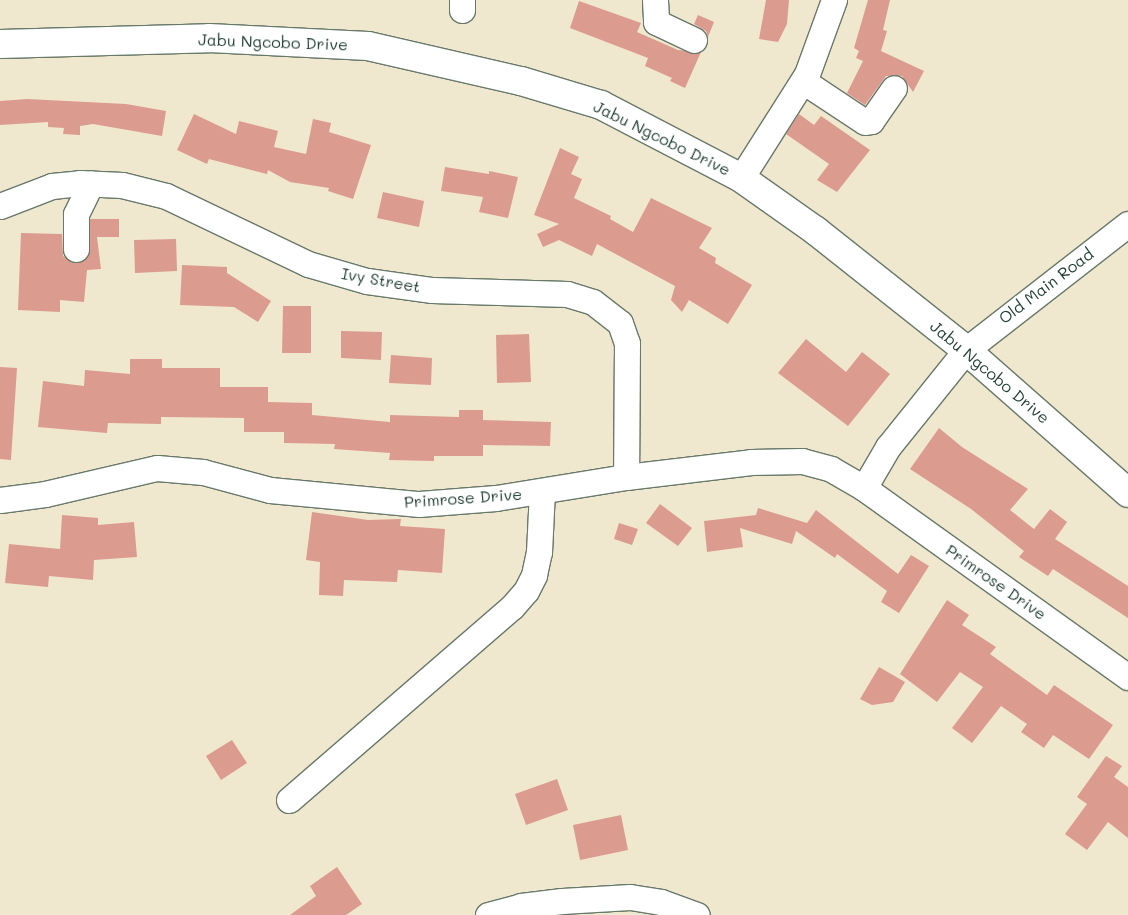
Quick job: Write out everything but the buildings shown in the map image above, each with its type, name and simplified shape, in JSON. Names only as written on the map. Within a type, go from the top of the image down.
[{"type":"main road","name":"Jabu Ngcobo Drive","points":[[0,44],[209,38],[368,46],[521,81],[601,106],[741,178],[816,231],[966,350],[1128,493]]},
{"type":"street","points":[[655,0],[656,22],[694,40]]},
{"type":"street","points":[[741,178],[803,81],[828,25],[834,0]]},
{"type":"street","points":[[803,81],[865,122],[872,121],[894,88]]},
{"type":"street","points":[[76,249],[76,214],[91,183]]},
{"type":"street","name":"Ivy Street","points":[[0,206],[52,186],[91,183],[122,185],[166,196],[308,264],[367,281],[432,290],[567,294],[593,302],[620,322],[627,343],[626,477]]},
{"type":"street","name":"Old Main Road","points":[[966,350],[1128,224]]},
{"type":"street","points":[[864,488],[888,447],[966,350]]},
{"type":"street","name":"Primrose Drive","points":[[0,500],[44,494],[157,468],[203,472],[270,490],[419,504],[496,498],[626,477],[751,462],[802,461],[831,469],[864,488],[1128,676]]},
{"type":"street","points":[[289,800],[512,607],[526,591],[534,574],[539,552],[542,491]]},
{"type":"street","points":[[488,915],[545,903],[630,897],[661,902],[697,915]]}]
